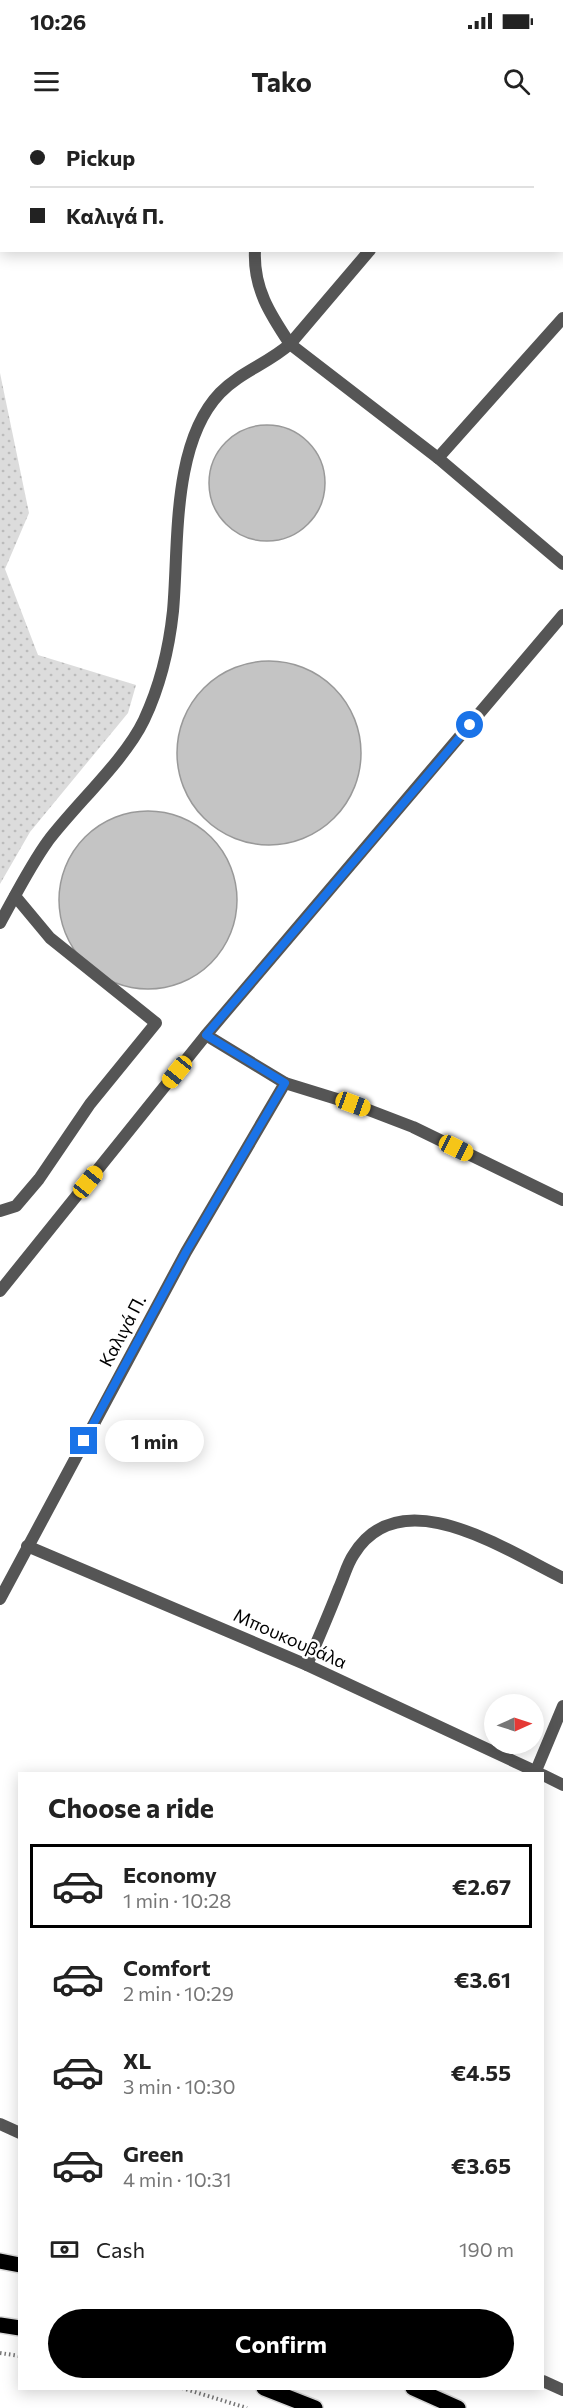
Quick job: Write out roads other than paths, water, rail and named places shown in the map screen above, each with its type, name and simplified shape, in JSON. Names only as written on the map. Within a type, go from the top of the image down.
[{"type":"main road","points":[[0,2261],[18,2265]]},
{"type":"main road","points":[[0,2325],[18,2328]]},
{"type":"main road","points":[[269,2390],[315,2408]]},
{"type":"main road","points":[[418,2390],[458,2408]]},
{"type":"street","points":[[255,252],[256,275],[267,312],[290,344],[438,458],[563,564]]},
{"type":"street","points":[[0,924],[47,843],[130,744],[144,721],[166,657],[188,455],[204,417],[219,394],[246,372],[277,356],[290,344],[368,252]]},
{"type":"street","points":[[438,458],[563,318]]},
{"type":"street","points":[[0,1291],[206,1035],[563,615]]},
{"type":"street","points":[[0,1211],[16,1206],[39,1179],[90,1104],[156,1023],[50,938],[15,896]]},
{"type":"street","points":[[206,1035],[285,1083],[342,1100],[413,1127],[563,1200]]},
{"type":"street","name":"Καλιγά Π.","points":[[0,1599],[186,1252],[285,1083]]},
{"type":"street","points":[[307,1665],[353,1555],[366,1538],[396,1522],[430,1520],[457,1527],[563,1578]]},
{"type":"street","name":"Μπουκουβάλα","points":[[27,1546],[307,1665],[536,1772]]},
{"type":"street","points":[[538,1772],[563,1706]]},
{"type":"street","name":"Μπουκουβάλα","points":[[544,1776],[563,1785]]},
{"type":"street","points":[[0,2124],[18,2132]]},
{"type":"street","points":[[544,2381],[563,2390]]}]
